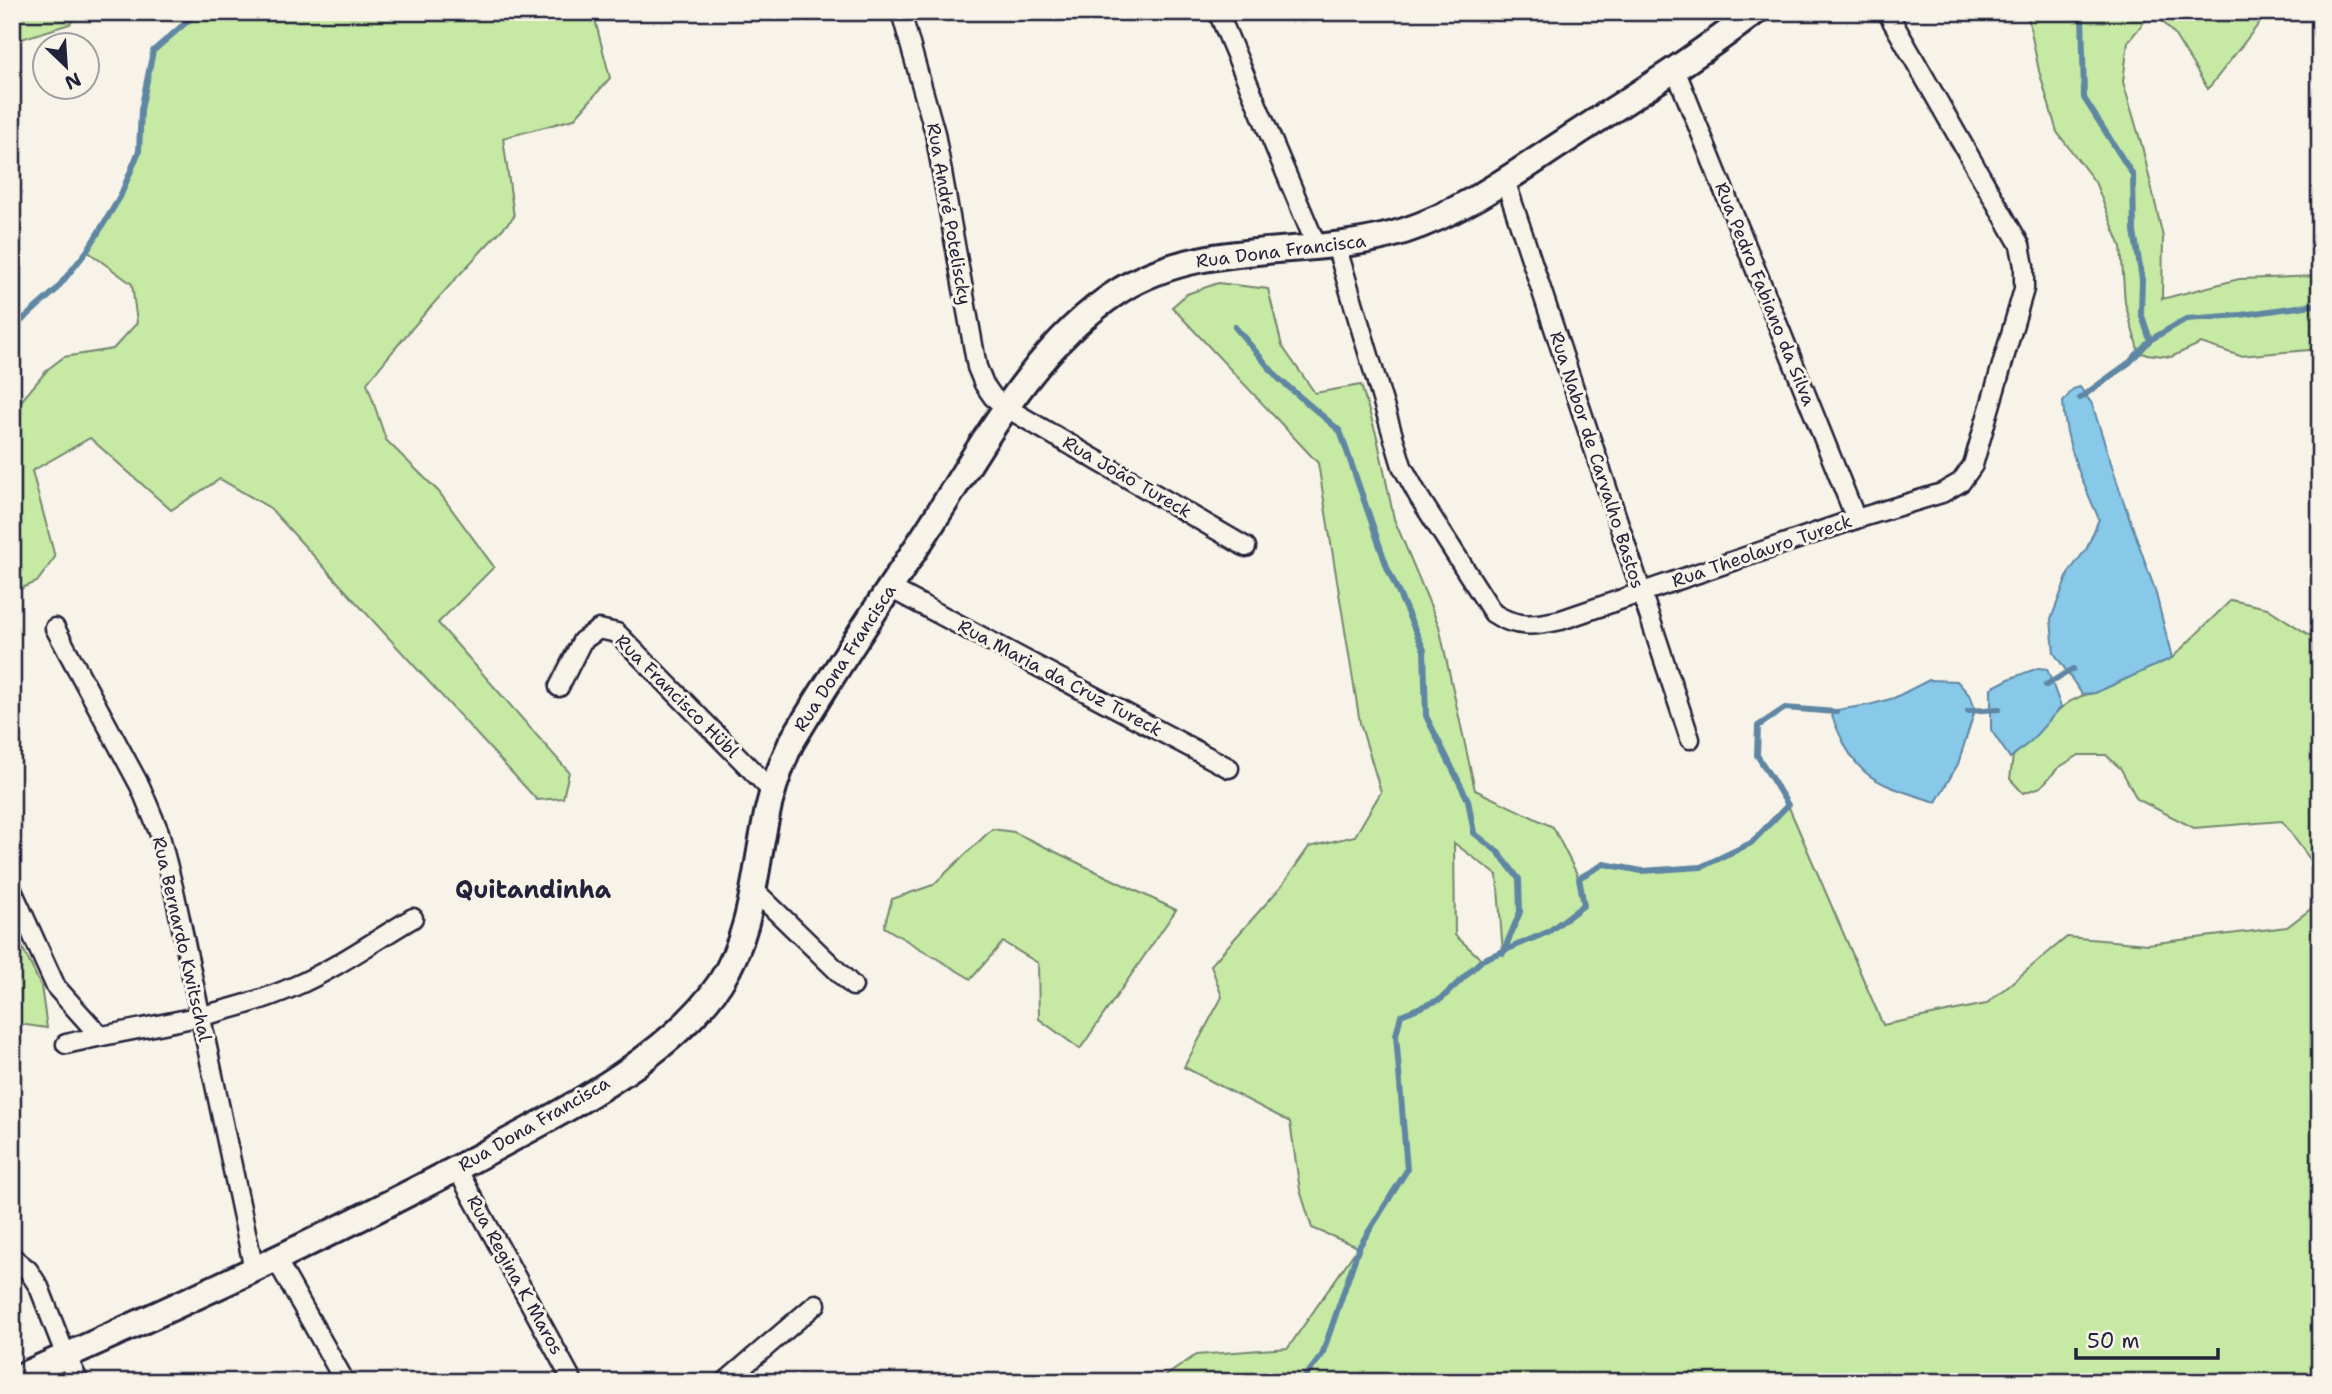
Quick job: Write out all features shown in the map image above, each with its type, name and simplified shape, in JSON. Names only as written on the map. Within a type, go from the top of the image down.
[{"type":"main road","name":"Rua Dona Francisca","points":[[12,1380],[265,1264],[457,1168],[545,1121],[614,1079],[664,1043],[687,1021],[708,1000],[733,961],[748,917],[772,791],[791,743],[1007,408],[1075,326],[1100,304],[1144,277],[1171,267],[1229,254],[1327,246],[1373,239],[1421,225],[1505,180],[1675,69],[1755,12]]},
{"type":"street","name":"Rua André Poteliscky","points":[[901,12],[935,133],[977,367],[993,397],[1007,408]]},
{"type":"street","points":[[1218,12],[1327,246]]},
{"type":"street","name":"Rua Theolauro Tureck","points":[[1327,246],[1402,466],[1493,613],[1506,622],[1541,625],[1560,620],[1856,519],[1942,493],[1961,482],[1973,465],[2024,289],[2024,266],[2020,245],[1887,12]]},
{"type":"street","name":"Rua Pedro Fabiano da Silva","points":[[1675,69],[1856,519]]},
{"type":"street","name":"Rua Nabor de Carvalho Bastos","points":[[1505,180],[1690,739]]},
{"type":"street","name":"Rua João Tureck","points":[[1007,408],[1246,547]]},
{"type":"street","name":"Rua Maria da Cruz Tureck","points":[[890,588],[1229,768]]},
{"type":"street","name":"Rua Bernardo Kwitschal","points":[[55,628],[153,815],[175,895],[200,1016],[265,1264],[345,1382]]},
{"type":"street","name":"Rua Francisco Hübl","points":[[559,687],[582,641],[599,629],[617,633],[772,791]]},
{"type":"street","points":[[753,889],[853,986]]},
{"type":"street","points":[[12,890],[57,987],[100,1036]]},
{"type":"street","points":[[66,1044],[200,1016],[276,993],[306,981],[413,918]]},
{"type":"street","name":"Rua Regina K Maros","points":[[457,1168],[573,1382]]},
{"type":"street","points":[[12,1257],[28,1270],[39,1287],[79,1382]]},
{"type":"street","points":[[725,1382],[816,1304]]},
{"type":"green space","points":[[12,12],[79,12],[70,24],[44,32],[32,32],[32,36],[12,42]]},
{"type":"green space","points":[[190,12],[593,12],[610,78],[574,119],[503,138],[514,217],[438,298],[367,383],[386,440],[439,492],[494,567],[438,623],[569,772],[563,798],[537,800],[270,508],[220,479],[171,510],[90,438],[32,471],[55,557],[37,582],[12,592],[12,412],[48,369],[64,357],[113,349],[137,323],[132,284],[87,251],[120,197],[139,151],[141,110],[153,51],[190,19]]},
{"type":"green space","points":[[2027,12],[2152,12],[2128,42],[2123,82],[2142,146],[2163,237],[2162,299],[2239,279],[2320,276],[2320,349],[2240,356],[2201,343],[2171,357],[2139,353],[2125,303],[2121,247],[2095,182],[2057,132],[2039,71]]},
{"type":"green space","points":[[2154,12],[2268,12],[2208,89],[2174,34]]},
{"type":"green space","points":[[1218,283],[1268,289],[1282,346],[1315,393],[1361,385],[1377,437],[1394,519],[1439,626],[1475,790],[1553,827],[1579,878],[1604,864],[1642,871],[1701,867],[1751,843],[1788,805],[1883,1025],[1986,1004],[2067,937],[2147,944],[2287,927],[2320,902],[2320,1382],[2051,1382],[2046,1376],[2033,1382],[1157,1382],[1196,1355],[1288,1348],[1358,1247],[1312,1228],[1300,1190],[1290,1122],[1184,1067],[1222,997],[1211,965],[1280,888],[1309,847],[1355,836],[1381,792],[1360,723],[1318,463],[1172,307],[1187,294]],"holes":[[[1454,843],[1497,875],[1503,953],[1482,960],[1455,935]]]},
{"type":"green space","points":[[2231,600],[2267,608],[2320,642],[2320,873],[2282,821],[2194,828],[2137,799],[2121,769],[2106,755],[2079,755],[2058,768],[2041,787],[2023,793],[2010,779],[2013,756],[2060,708],[2172,658]]},
{"type":"green space","points":[[992,829],[1014,832],[1176,910],[1080,1049],[1039,1019],[1038,963],[1003,942],[971,979],[884,927],[892,899],[933,885]]},
{"type":"green space","points":[[12,926],[41,986],[47,1028],[12,1023]]},
{"type":"water","points":[[2080,387],[2092,404],[2155,590],[2172,658],[2095,693],[2082,694],[2054,653],[2051,619],[2069,572],[2087,548],[2099,519],[2075,462],[2064,418],[2063,402],[2073,389]]},
{"type":"water","points":[[2038,668],[2047,669],[2061,707],[2031,741],[2010,758],[1991,730],[1991,688]]},
{"type":"water","points":[[1929,680],[1957,681],[1971,697],[1975,710],[1958,764],[1936,802],[1880,782],[1868,774],[1848,751],[1830,711],[1894,698]]},
{"type":"waterway","points":[[12,329],[55,291],[87,251],[120,197],[139,151],[141,110],[153,51],[190,19],[190,12]]},
{"type":"waterway","points":[[2082,12],[2084,98],[2133,175],[2134,232],[2142,279],[2141,313],[2150,340]]},
{"type":"waterway","points":[[2080,398],[2130,362],[2150,340],[2186,319],[2241,315],[2320,304]]},
{"type":"waterway","points":[[1235,327],[1278,378],[1340,431],[1387,567],[1424,650],[1426,716],[1468,800],[1474,833],[1498,852],[1519,879],[1520,912],[1503,953]]},
{"type":"waterway","points":[[2046,685],[2073,669]]},
{"type":"waterway","points":[[1301,1382],[1322,1355],[1359,1247],[1407,1170],[1396,1035],[1401,1015],[1441,999],[1482,960],[1548,932],[1584,905],[1579,878],[1604,864],[1642,871],[1701,867],[1751,843],[1788,805],[1757,755],[1758,726],[1785,708],[1836,712]]},
{"type":"waterway","points":[[1968,711],[1999,709]]},
{"type":"district","name":"Quitandinha","points":[[533,890]]}]
